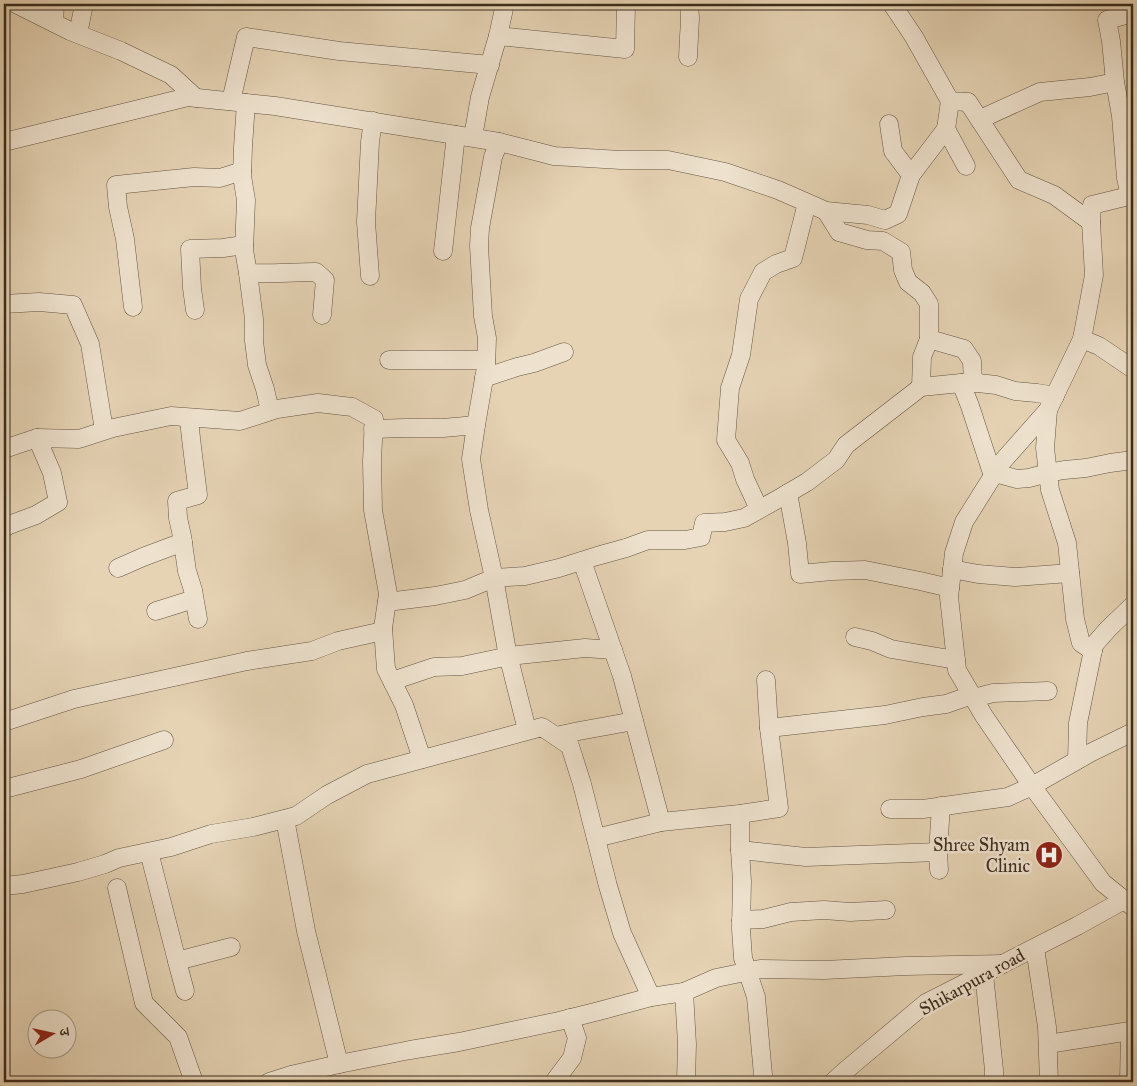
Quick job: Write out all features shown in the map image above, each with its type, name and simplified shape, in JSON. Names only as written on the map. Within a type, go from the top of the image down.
[{"type":"street","points":[[16,4],[171,75],[196,98]]},
{"type":"street","points":[[54,23],[55,4]]},
{"type":"street","points":[[78,34],[84,4]]},
{"type":"street","points":[[444,251],[464,136],[480,97],[490,65],[505,4]]},
{"type":"street","points":[[498,36],[625,49],[626,4]]},
{"type":"street","points":[[688,57],[689,4]]},
{"type":"street","points":[[4,142],[188,97],[275,106],[373,121],[499,142],[554,156],[621,160],[668,160],[725,172],[778,190],[826,211],[868,215],[885,220],[898,214],[911,175],[946,129],[950,101],[914,37],[892,4]]},
{"type":"street","points":[[1128,904],[1103,883],[1032,786],[984,716],[957,670],[949,597],[954,552],[964,522],[1001,464],[1051,403],[1082,339],[1094,276],[1092,205],[1132,196],[1126,178],[1121,116],[1107,20],[1133,14]]},
{"type":"street","points":[[270,411],[257,365],[254,319],[244,245],[246,200],[242,171],[238,102],[246,37],[338,51],[490,65]]},
{"type":"street","points":[[981,122],[987,116],[1040,92],[1090,87],[1115,82]]},
{"type":"street","points":[[950,101],[968,102],[1019,180],[1054,195],[1091,222]]},
{"type":"street","points":[[370,276],[366,222],[370,142],[373,121]]},
{"type":"street","points":[[889,124],[893,151],[911,175]]},
{"type":"street","points":[[946,129],[966,166]]},
{"type":"street","points":[[499,142],[493,156],[479,237],[487,338],[484,378],[471,459],[479,510],[509,656],[528,730]]},
{"type":"street","points":[[133,308],[116,184],[194,177],[220,178],[242,171]]},
{"type":"street","points":[[759,510],[740,463],[726,440],[730,388],[741,355],[748,299],[763,272],[776,264],[793,258],[807,202]]},
{"type":"street","points":[[826,211],[839,232],[867,240],[883,241],[901,252],[903,270],[908,282],[922,293],[929,304],[929,339],[922,357],[921,387]]},
{"type":"street","points":[[195,310],[190,249],[244,245]]},
{"type":"street","points":[[248,273],[316,272],[325,280],[322,315]]},
{"type":"street","points":[[4,304],[39,302],[73,305],[90,344],[104,430]]},
{"type":"street","points":[[929,339],[964,349],[972,361],[967,383],[970,406],[994,475]]},
{"type":"street","points":[[1082,339],[1099,346],[1133,369]]},
{"type":"street","points":[[484,378],[564,352]]},
{"type":"street","points":[[389,360],[486,360]]},
{"type":"street","points":[[387,602],[466,590],[494,578],[525,576],[559,568],[648,540],[685,540],[701,537],[704,523],[725,522],[744,518],[807,482],[836,460],[846,445],[921,387],[967,383],[996,385],[1016,391],[1037,393],[1051,403]]},
{"type":"street","points":[[4,449],[37,438],[79,439],[104,430],[170,416],[240,421],[277,409],[318,403],[352,408],[374,419],[372,461],[373,510],[388,594],[383,631],[386,669],[404,705],[422,759]]},
{"type":"street","points":[[1051,403],[1045,448],[1050,490],[1067,543],[1075,618],[1081,644],[1093,651]]},
{"type":"street","points":[[189,418],[198,495],[177,501],[187,571],[198,619]]},
{"type":"street","points":[[374,429],[443,428],[476,425]]},
{"type":"street","points":[[4,528],[36,515],[58,502],[52,473],[37,438]]},
{"type":"street","points":[[994,475],[1017,479],[1029,478],[1048,472],[1133,460]]},
{"type":"street","points":[[788,493],[797,543],[800,574],[865,570],[950,588]]},
{"type":"street","points":[[118,568],[183,542]]},
{"type":"street","points":[[582,560],[622,676],[661,822]]},
{"type":"street","points":[[952,569],[978,574],[1015,577],[1070,573]]},
{"type":"street","points":[[156,611],[194,599]]},
{"type":"street","points":[[1077,760],[1078,723],[1094,645],[1133,605]]},
{"type":"street","points":[[4,722],[74,699],[248,661],[312,651],[338,641],[383,631]]},
{"type":"street","points":[[855,638],[872,641],[891,650],[956,660]]},
{"type":"street","points":[[393,683],[401,678],[434,667],[462,666],[509,656],[585,648],[612,650]]},
{"type":"street","points":[[596,838],[661,822],[779,808],[769,728],[766,680]]},
{"type":"street","points":[[769,728],[885,715],[946,704],[993,692],[1029,699],[1048,691]]},
{"type":"street","points":[[556,736],[634,721]]},
{"type":"street","points":[[4,886],[23,884],[78,872],[119,858],[172,847],[211,834],[253,827],[296,816],[327,795],[367,774],[476,743],[542,727],[570,746],[622,933],[651,997]]},
{"type":"street","points":[[890,809],[923,808],[1008,797],[1133,732]]},
{"type":"street","points":[[4,789],[81,769],[164,740]]},
{"type":"street","points":[[939,870],[940,806]]},
{"type":"street","points":[[740,814],[743,958],[756,997],[765,1082]]},
{"type":"street","points":[[285,819],[306,931],[339,1064]]},
{"type":"street","points":[[740,850],[806,857],[938,852]]},
{"type":"street","points":[[149,852],[185,991]]},
{"type":"street","points":[[116,888],[144,1003],[178,1037],[194,1082]]},
{"type":"street","name":"Shikarpura road","points":[[834,1082],[926,1003],[1077,926],[1128,904]]},
{"type":"street","points":[[742,920],[763,919],[791,912],[886,910]]},
{"type":"street","points":[[177,961],[231,947]]},
{"type":"street","points":[[1035,948],[1047,1027],[1049,1082]]},
{"type":"street","points":[[269,1082],[287,1080],[339,1064],[459,1042],[570,1018],[651,997],[684,992],[716,978],[760,969],[824,970],[1003,964]]},
{"type":"street","points":[[984,974],[994,1082]]},
{"type":"street","points":[[684,992],[687,1044],[686,1082]]},
{"type":"street","points":[[554,1082],[572,1058],[577,1038],[570,1018]]},
{"type":"street","points":[[1048,1044],[1132,1031],[1130,1082]]},
{"type":"place","name":"Shree Shyam Clinic","points":[[1049,855]]}]
